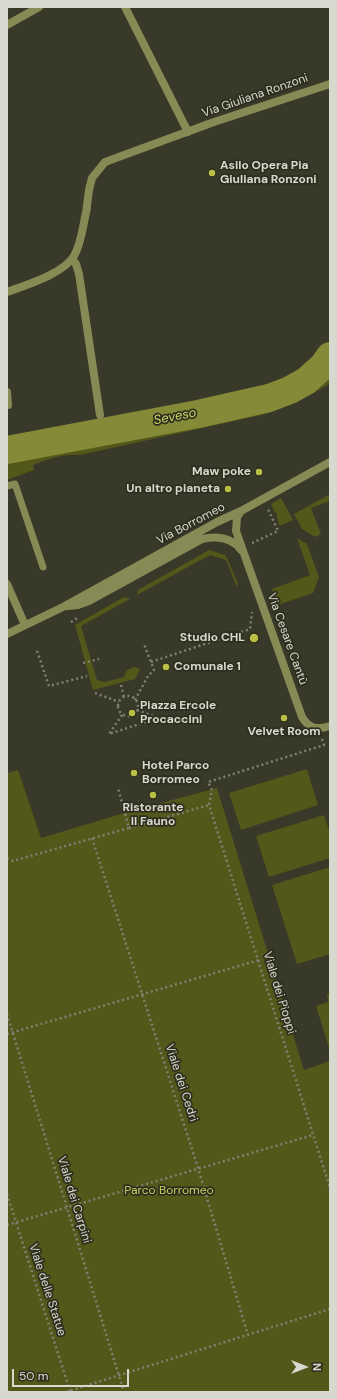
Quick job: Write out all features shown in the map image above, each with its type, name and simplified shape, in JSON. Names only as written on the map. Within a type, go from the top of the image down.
[{"type":"street","points":[[7,25],[39,7]]},
{"type":"street","points":[[125,7],[188,132]]},
{"type":"street","name":"Via Giuliana Ronzoni","points":[[72,259],[86,212],[92,178],[105,162],[330,84]]},
{"type":"street","points":[[7,292],[63,268],[72,259],[76,264],[79,274],[100,415]]},
{"type":"street","points":[[7,392],[8,405]]},
{"type":"street","name":"Via Borromeo","points":[[7,634],[63,607],[217,522],[241,511],[330,462]]},
{"type":"street","name":"Via Cesare Cantù","points":[[241,511],[237,517],[236,531],[302,717],[311,727],[321,728],[330,726]]},
{"type":"street","name":"Via Borromeo","points":[[63,607],[78,605],[89,601],[196,542],[208,538],[226,539]]},
{"type":"street","name":"Via Cesare Cantù","points":[[226,539],[239,546],[245,556]]},
{"type":"street","points":[[7,584],[25,624]]},
{"type":"lane","points":[[7,486],[15,484],[43,567]]},
{"type":"path","points":[[254,549],[252,544],[278,531],[263,499]]},
{"type":"path","points":[[151,662],[250,629],[252,609]]},
{"type":"path","points":[[71,622],[83,614]]},
{"type":"path","points":[[135,700],[148,676],[154,670],[144,644]]},
{"type":"path","points":[[37,651],[49,686],[87,676]]},
{"type":"path","points":[[83,663],[99,659]]},
{"type":"path","points":[[121,685],[124,697]]},
{"type":"path","points":[[95,693],[119,702]]},
{"type":"path","points":[[124,697],[132,697],[137,703],[137,710],[132,716],[122,714],[119,710],[119,702],[124,697]]},
{"type":"path","points":[[137,710],[158,718]]},
{"type":"path","points":[[122,714],[109,734],[162,717]]},
{"type":"path","points":[[7,858],[13,861],[209,805],[212,790],[208,782],[324,745],[321,736],[326,735]]},
{"type":"path","points":[[118,788],[128,828]]},
{"type":"path","name":"Viale dei Pioppi","points":[[209,805],[330,1188]]},
{"type":"path","name":"Viale dei Cedri","points":[[92,838],[198,1168],[248,1335]]},
{"type":"path","points":[[7,1034],[259,960]]},
{"type":"path","name":"Viale dei Carpini","points":[[7,1014],[124,1392]]},
{"type":"path","points":[[7,1225],[313,1135]]},
{"type":"path","name":"Viale delle Statue","points":[[7,1194],[68,1391]]},
{"type":"path","points":[[68,1391],[330,1309]]},
{"type":"green space","points":[[330,373],[330,384],[294,403],[266,414],[80,455],[55,457],[33,465],[34,470],[7,480],[7,460],[261,411],[299,397],[316,387]]},
{"type":"green space","points":[[330,494],[330,501],[311,508],[321,534],[315,537],[302,529],[294,514]]},
{"type":"green space","points":[[281,498],[293,520],[279,526],[276,512],[271,504]]},
{"type":"green space","points":[[297,538],[307,544],[319,577],[313,593],[278,605],[272,589],[310,575]]},
{"type":"green space","points":[[209,550],[225,555],[238,584],[237,587],[226,560],[210,555],[137,595],[138,590]]},
{"type":"green space","points":[[124,597],[130,599],[81,626],[97,680],[105,682],[124,677],[126,671],[134,667],[140,669],[135,679],[93,690],[75,625]]},
{"type":"green space","points":[[307,769],[318,805],[241,830],[229,793]]},
{"type":"green space","name":"Parco Borromeo","points":[[18,770],[41,838],[131,811],[217,788],[304,1070],[330,1061],[330,1392],[7,1392],[7,773]]},
{"type":"green space","points":[[324,815],[330,834],[330,858],[269,877],[256,836]]},
{"type":"green space","points":[[330,867],[330,954],[297,964],[272,885]]},
{"type":"green space","points":[[327,994],[330,994],[330,1051],[316,1006],[328,1002]]},
{"type":"waterway","name":"Seveso","points":[[7,450],[198,414],[269,398],[290,390],[306,381],[323,366],[330,356]]},
{"type":"place","name":"Asilo Opera Pia Giuliana Ronzoni","points":[[212,173]]},
{"type":"place","name":"Maw poke","points":[[259,472]]},
{"type":"place","name":"Un altro pianeta","points":[[228,489]]},
{"type":"place","name":"Studio CHL","points":[[254,638]]},
{"type":"place","name":"Comunale 1","points":[[166,667]]},
{"type":"place","name":"Piazza Ercole Procaccini","points":[[132,713]]},
{"type":"place","name":"Velvet Room","points":[[284,718]]},
{"type":"place","name":"Hotel Parco Borromeo","points":[[134,773]]},
{"type":"place","name":"Ristorante Il Fauno","points":[[153,795]]}]
